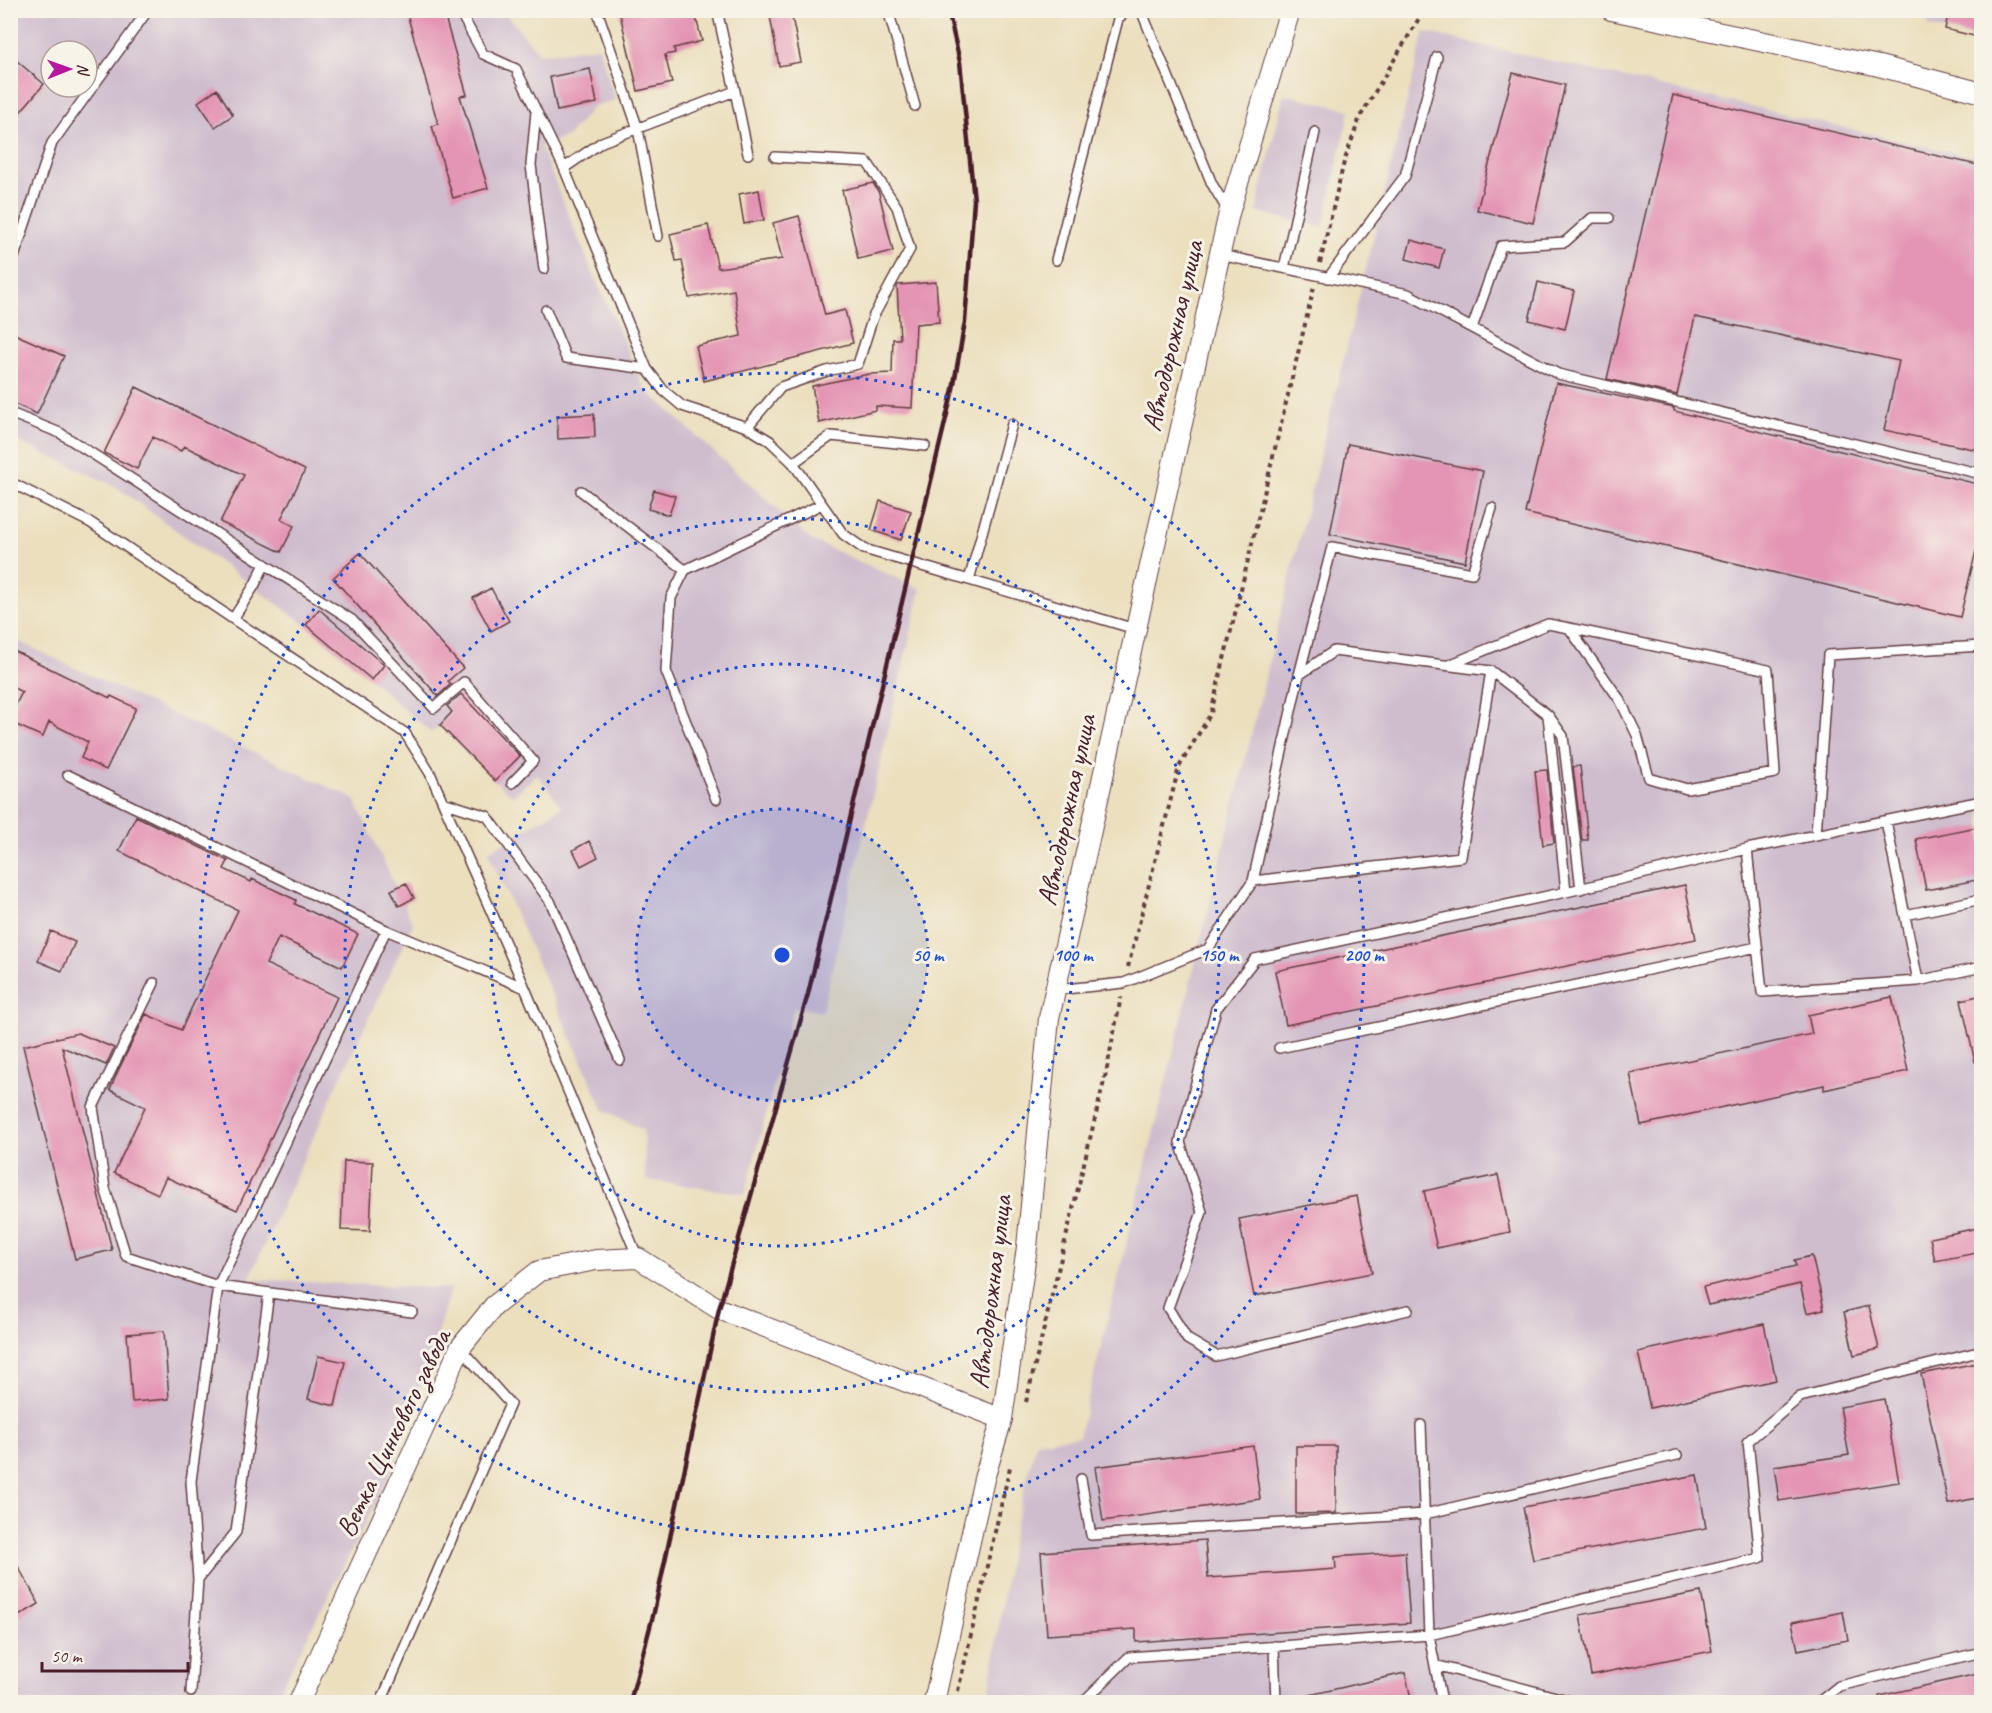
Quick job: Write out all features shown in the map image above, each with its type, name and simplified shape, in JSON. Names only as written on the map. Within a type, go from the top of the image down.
[{"type":"street","name":"Автодорожная улица","points":[[934,1702],[984,1479],[1002,1419],[1027,1247],[1049,1018],[1229,213],[1290,10]]},
{"type":"street","points":[[1611,10],[1879,66],[1982,93]]},
{"type":"street","points":[[638,1258],[719,1309],[1002,1419]]},
{"type":"street","name":"Ветка Цинкового завода","points":[[299,1702],[460,1348],[494,1306],[539,1271],[596,1260],[638,1258]]},
{"type":"lane","points":[[10,269],[52,143],[148,10]]},
{"type":"lane","points":[[459,10],[483,54],[516,69],[564,168],[647,369],[664,391],[682,405],[747,427],[770,441],[793,463],[843,534],[864,549],[1135,629]]},
{"type":"lane","points":[[597,10],[638,129],[658,236]]},
{"type":"lane","points":[[717,10],[748,154]]},
{"type":"lane","points":[[888,10],[915,106]]},
{"type":"lane","points":[[1056,260],[1118,19],[1126,10]]},
{"type":"lane","points":[[1141,10],[1212,184],[1229,213]]},
{"type":"lane","points":[[1328,278],[1405,176],[1437,57]]},
{"type":"lane","points":[[564,168],[602,142],[735,92]]},
{"type":"lane","points":[[536,110],[531,165],[544,269]]},
{"type":"lane","points":[[1284,268],[1315,132]]},
{"type":"lane","points":[[747,427],[781,387],[827,371],[858,364],[873,316],[909,249],[897,207],[867,162],[775,157]]},
{"type":"lane","points":[[1472,328],[1502,246],[1565,242],[1592,218],[1609,218]]},
{"type":"lane","points":[[1220,255],[1408,294],[1558,374],[1982,474]]},
{"type":"lane","points":[[546,310],[566,358],[647,369]]},
{"type":"lane","points":[[10,413],[60,433],[352,620],[434,708],[465,682],[533,760],[512,783]]},
{"type":"lane","points":[[969,580],[1012,424]]},
{"type":"lane","points":[[793,463],[831,436],[925,446]]},
{"type":"lane","points":[[10,482],[92,523],[405,733],[430,773],[443,802],[525,988],[638,1258]]},
{"type":"lane","points":[[581,490],[685,570]]},
{"type":"lane","points":[[716,799],[666,671],[672,598],[685,570],[822,504]]},
{"type":"lane","points":[[1055,990],[1124,983],[1208,949],[1252,881],[1299,675],[1332,547],[1472,573],[1492,508]]},
{"type":"lane","points":[[232,619],[254,586],[265,564]]},
{"type":"lane","points":[[1449,665],[1548,624],[1569,628],[1768,670],[1775,773],[1687,789],[1648,778],[1637,735],[1620,700],[1569,628]]},
{"type":"lane","points":[[1815,835],[1828,655],[1982,646]]},
{"type":"lane","points":[[1299,675],[1334,651],[1491,671],[1548,715],[1563,736],[1581,889]]},
{"type":"lane","points":[[1252,881],[1461,857],[1491,671]]},
{"type":"lane","points":[[1548,715],[1566,892]]},
{"type":"lane","points":[[68,775],[386,930],[525,988]]},
{"type":"lane","points":[[1408,1310],[1216,1356],[1187,1339],[1168,1308],[1202,1212],[1180,1142],[1216,1009],[1255,959],[1581,889],[1747,849],[1982,801]]},
{"type":"lane","points":[[443,802],[487,816],[550,901],[620,1060]]},
{"type":"lane","points":[[1886,820],[1918,981]]},
{"type":"lane","points":[[1747,849],[1761,992],[1918,981],[1982,967]]},
{"type":"lane","points":[[1905,915],[1982,900]]},
{"type":"lane","points":[[191,1692],[198,1579],[191,1481],[218,1286],[386,930]]},
{"type":"lane","points":[[1279,1048],[1757,947]]},
{"type":"lane","points":[[154,983],[93,1107],[105,1188],[126,1256],[218,1286],[412,1312]]},
{"type":"lane","points":[[198,1579],[236,1532],[269,1293]]},
{"type":"lane","points":[[381,1702],[510,1404],[460,1348]]},
{"type":"lane","points":[[1083,1702],[1129,1657],[1429,1635],[1760,1558],[1748,1441],[1800,1397],[1982,1351]]},
{"type":"lane","points":[[1420,1425],[1429,1635],[1442,1702]]},
{"type":"lane","points":[[1081,1479],[1091,1534],[1425,1514],[1677,1455]]},
{"type":"lane","points":[[1274,1647],[1276,1702]]},
{"type":"lane","points":[[1819,1702],[1839,1686],[1982,1652]]},
{"type":"lane","points":[[1435,1665],[1575,1702]]},
{"type":"path","points":[[1025,1405],[1106,1073],[1124,983],[1179,767],[1211,713],[1344,162],[1360,117],[1424,10]]},
{"type":"path","points":[[956,1702],[1011,1461]]},
{"type":"shaded area","points":[[11,11],[503,11],[540,54],[599,47],[615,100],[593,107],[567,137],[540,146],[589,264],[645,389],[811,540],[921,589],[822,1012],[794,1007],[745,1194],[646,1180],[643,1130],[603,1109],[488,852],[562,807],[537,774],[513,796],[440,726],[431,733],[306,625],[115,486],[11,438]]},
{"type":"shaded area","points":[[1929,11],[1981,11],[1981,39],[1928,26]]},
{"type":"shaded area","points":[[1424,32],[1981,159],[1981,1702],[988,1702],[1011,1543],[1036,1442],[1079,1436]]},
{"type":"shaded area","points":[[1284,94],[1350,110],[1323,227],[1256,212]]},
{"type":"shaded area","points":[[11,638],[354,799],[413,924],[249,1279],[451,1289],[393,1469],[274,1702],[11,1702]]},
{"type":"building","points":[[406,10],[443,10],[467,95],[460,96],[488,188],[453,198],[432,126],[438,124]]},
{"type":"building","points":[[619,10],[694,10],[702,41],[674,48],[675,53],[665,55],[672,83],[638,91]]},
{"type":"building","points":[[1949,10],[1982,10],[1982,38],[1945,29]]},
{"type":"building","points":[[791,12],[801,62],[779,66],[770,16]]},
{"type":"building","points":[[10,55],[39,80],[39,90],[10,124]]},
{"type":"building","points":[[590,69],[597,103],[557,111],[550,77]]},
{"type":"building","points":[[1513,73],[1565,85],[1533,223],[1477,210]]},
{"type":"building","points":[[217,89],[233,115],[215,127],[198,102]]},
{"type":"building","points":[[1673,95],[1982,166],[1982,451],[1884,430],[1899,361],[1695,317],[1677,395],[1607,379]]},
{"type":"building","points":[[873,183],[879,193],[893,251],[858,259],[842,190]]},
{"type":"building","points":[[759,190],[764,220],[744,224],[739,194]]},
{"type":"building","points":[[799,216],[825,315],[845,310],[853,343],[704,381],[696,346],[741,336],[734,290],[689,298],[682,260],[676,261],[670,234],[708,225],[718,268],[782,259],[773,223]]},
{"type":"building","points":[[1411,240],[1444,249],[1439,268],[1406,259]]},
{"type":"building","points":[[936,282],[939,322],[916,324],[912,408],[876,406],[876,410],[819,423],[812,386],[869,374],[892,373],[893,339],[900,339],[897,286]]},
{"type":"building","points":[[1538,282],[1574,291],[1565,329],[1529,320]]},
{"type":"building","points":[[10,332],[64,356],[37,414],[10,402]]},
{"type":"building","points":[[1556,383],[1674,408],[1674,411],[1982,485],[1982,526],[1960,617],[1525,513]]},
{"type":"building","points":[[136,387],[305,470],[281,519],[294,526],[281,552],[220,522],[244,475],[184,446],[181,451],[153,437],[137,469],[104,453]]},
{"type":"building","points":[[594,414],[595,437],[558,439],[557,416]]},
{"type":"building","points":[[1348,444],[1483,471],[1465,562],[1330,534]]},
{"type":"building","points":[[654,490],[675,496],[669,515],[648,509]]},
{"type":"building","points":[[880,501],[911,511],[901,540],[871,530]]},
{"type":"building","points":[[360,553],[463,668],[448,681],[451,684],[438,696],[333,578]]},
{"type":"building","points":[[491,588],[509,621],[491,631],[473,598]]},
{"type":"building","points":[[319,609],[384,665],[372,680],[306,625]]},
{"type":"building","points":[[10,649],[110,698],[111,696],[136,708],[106,770],[81,758],[88,742],[49,722],[43,737],[10,722],[10,717],[22,692],[10,686]]},
{"type":"building","points":[[461,694],[520,756],[495,781],[440,725],[452,712],[447,706]]},
{"type":"building","points":[[1580,766],[1588,840],[1582,840],[1573,767]]},
{"type":"building","points":[[1547,770],[1554,843],[1543,845],[1535,771]]},
{"type":"building","points":[[136,816],[228,861],[224,869],[251,882],[252,879],[296,900],[295,904],[358,934],[342,967],[279,937],[266,964],[337,997],[237,1210],[166,1177],[158,1194],[114,1173],[145,1107],[110,1090],[118,1071],[146,1014],[181,1030],[238,910],[119,851]]},
{"type":"building","points":[[1982,826],[1982,879],[1926,890],[1916,839]]},
{"type":"building","points":[[589,841],[598,857],[581,866],[573,850]]},
{"type":"building","points":[[406,883],[414,898],[399,906],[391,890]]},
{"type":"building","points":[[1685,885],[1696,939],[1286,1025],[1275,971]]},
{"type":"building","points":[[51,931],[75,942],[62,971],[38,961]]},
{"type":"building","points":[[1982,995],[1982,1061],[1975,1062],[1961,1000]]},
{"type":"building","points":[[1892,997],[1908,1071],[1824,1090],[1824,1085],[1641,1125],[1630,1073],[1812,1034],[1808,1015]]},
{"type":"building","points":[[78,1033],[114,1048],[106,1065],[62,1047],[112,1250],[75,1259],[23,1046]]},
{"type":"building","points":[[344,1161],[373,1162],[370,1231],[341,1230]]},
{"type":"building","points":[[1498,1175],[1510,1232],[1437,1248],[1424,1191]]},
{"type":"building","points":[[1357,1196],[1372,1273],[1254,1296],[1239,1219]]},
{"type":"building","points":[[1982,1227],[1982,1252],[1935,1261],[1930,1238]]},
{"type":"building","points":[[1812,1256],[1824,1309],[1807,1313],[1800,1284],[1708,1305],[1703,1287],[1796,1266],[1794,1260]]},
{"type":"building","points":[[1869,1306],[1879,1349],[1854,1355],[1844,1312]]},
{"type":"building","points":[[1764,1324],[1776,1380],[1650,1408],[1638,1352]]},
{"type":"building","points":[[164,1331],[169,1399],[132,1402],[127,1334]]},
{"type":"building","points":[[318,1356],[345,1362],[335,1406],[308,1399]]},
{"type":"building","points":[[1982,1362],[1982,1497],[1948,1504],[1921,1374]]},
{"type":"building","points":[[1884,1399],[1899,1482],[1779,1501],[1774,1466],[1849,1455],[1840,1407]]},
{"type":"building","points":[[1253,1446],[1260,1499],[1103,1521],[1095,1467]]},
{"type":"building","points":[[1296,1446],[1336,1446],[1336,1513],[1296,1514]]},
{"type":"building","points":[[1697,1475],[1706,1528],[1533,1560],[1523,1507]]},
{"type":"building","points":[[1205,1540],[1208,1578],[1336,1569],[1335,1557],[1405,1552],[1410,1623],[1136,1642],[1136,1629],[1047,1635],[1041,1552]]},
{"type":"building","points":[[10,1552],[39,1604],[17,1617],[10,1606]]},
{"type":"building","points":[[1701,1592],[1712,1651],[1591,1675],[1580,1615]]},
{"type":"building","points":[[1843,1612],[1848,1640],[1798,1650],[1792,1622]]},
{"type":"building","points":[[1405,1673],[1412,1702],[1306,1702],[1305,1696]]},
{"type":"building","points":[[1982,1673],[1982,1702],[1879,1702],[1879,1696]]},
{"type":"railway","points":[[630,1702],[654,1612],[719,1309],[808,994],[953,389],[965,322],[974,200],[960,62],[948,10]]}]
